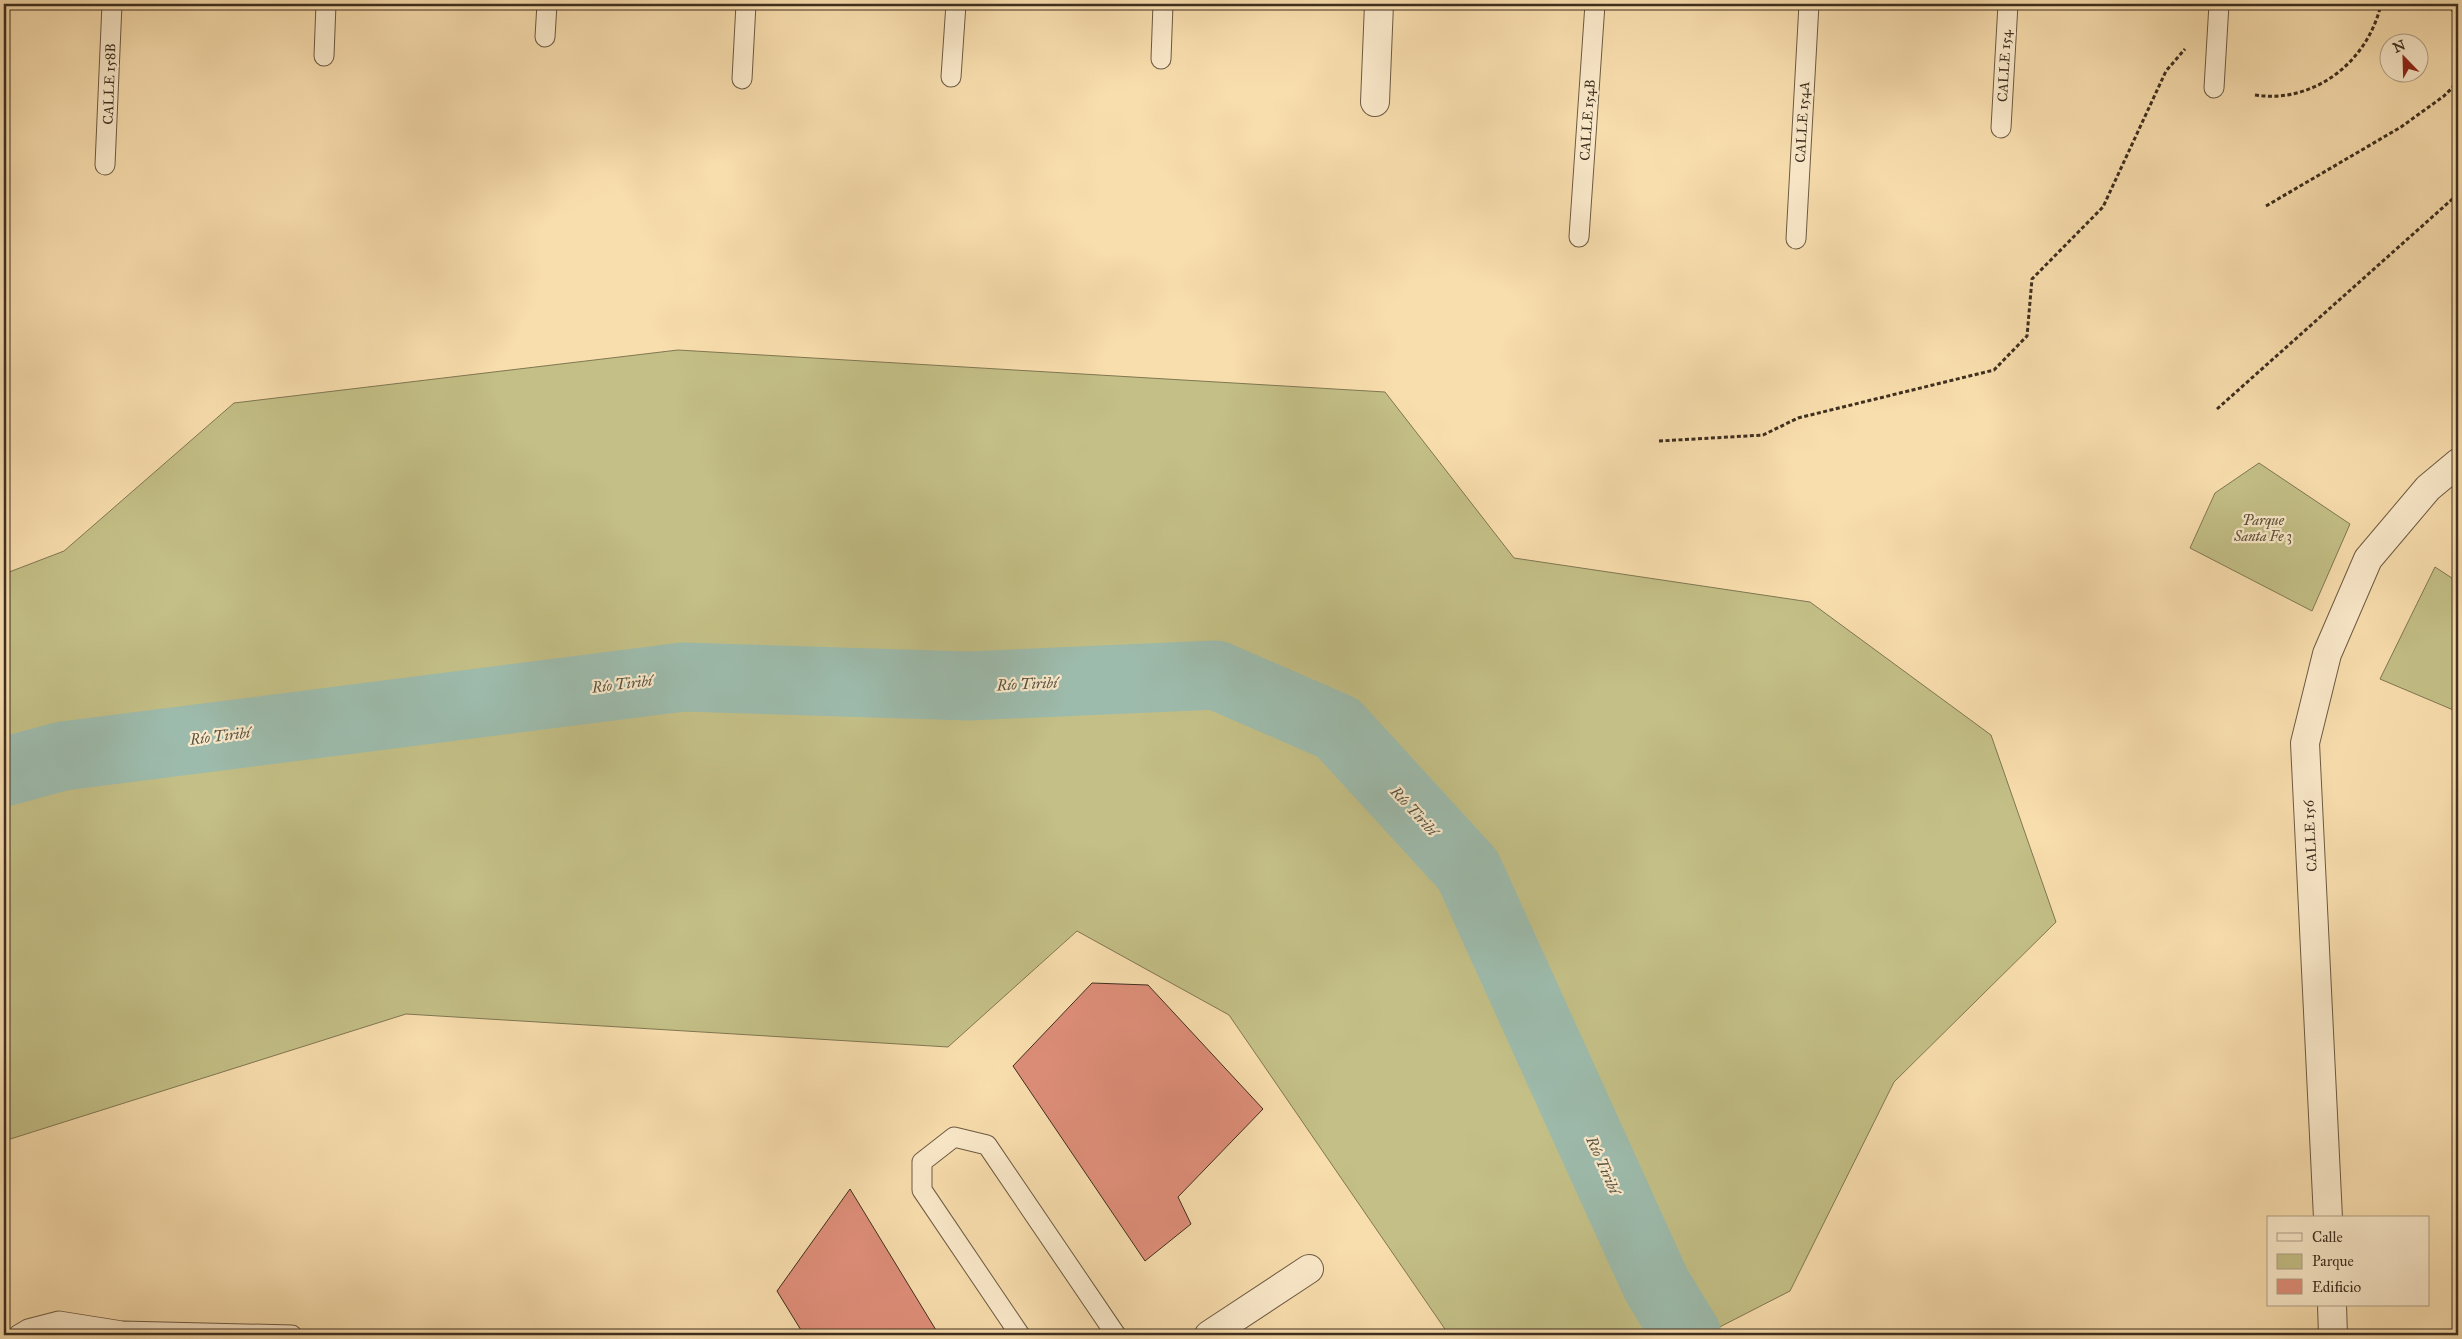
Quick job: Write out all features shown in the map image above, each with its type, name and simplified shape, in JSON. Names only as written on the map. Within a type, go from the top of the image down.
[{"type":"street","points":[[1375,102],[1379,4]]},
{"type":"street","name":"CALLE 156","points":[[2328,1216],[2305,743],[2327,654],[2368,558],[2428,488],[2458,463]]},
{"type":"street","points":[[1209,1335],[1309,1269]]},
{"type":"street","points":[[2332,1306],[2333,1335]]},
{"type":"lane","name":"CALLE 158B","points":[[105,164],[112,4]]},
{"type":"lane","points":[[324,56],[326,4]]},
{"type":"lane","points":[[545,37],[547,4]]},
{"type":"lane","points":[[742,79],[746,4]]},
{"type":"lane","points":[[951,77],[956,4]]},
{"type":"lane","points":[[1161,59],[1163,4]]},
{"type":"lane","name":"CALLE 154B","points":[[1579,237],[1595,4]]},
{"type":"lane","name":"CALLE 154A","points":[[1796,240],[1809,4]]},
{"type":"lane","name":"CALLE 154","points":[[2001,128],[2008,4]]},
{"type":"lane","points":[[2214,88],[2219,4]]},
{"type":"lane","points":[[1020,1335],[922,1190],[922,1162],[954,1137],[987,1145],[1116,1335]]},
{"type":"lane","points":[[18,1335],[28,1329],[59,1321],[122,1331],[292,1335]]},
{"type":"path","points":[[2255,95],[2275,98],[2300,92],[2323,82],[2346,67],[2364,46],[2378,19],[2381,4]]},
{"type":"path","points":[[2440,4],[2458,13]]},
{"type":"path","points":[[1658,441],[1763,435],[1798,418],[1994,370],[2027,336],[2032,279],[2103,206],[2166,71],[2190,43]]},
{"type":"path","points":[[2266,206],[2401,127],[2444,96],[2458,82]]},
{"type":"path","points":[[2216,409],[2458,194]]},
{"type":"green space","points":[[678,350],[1385,392],[1514,558],[1810,602],[1991,735],[2056,922],[1894,1082],[1790,1291],[1704,1335],[1449,1335],[1229,1015],[1077,931],[948,1047],[406,1014],[4,1141],[4,574],[64,551],[234,403]]},
{"type":"green space","name":"Parque Santa Fe 3","points":[[2259,463],[2350,524],[2312,611],[2190,548],[2215,493]]},
{"type":"green space","points":[[2435,567],[2458,582],[2458,712],[2380,679]]},
{"type":"building","points":[[1092,983],[1148,985],[1263,1109],[1178,1197],[1191,1224],[1145,1261],[1013,1066]]},
{"type":"building","points":[[850,1189],[939,1335],[804,1335],[777,1291]]},
{"type":"waterway","name":"Río Tiribí","points":[[4,772],[63,756],[683,677],[969,686],[1216,675],[1338,728],[1468,870],[1656,1284],[1687,1335]]}]
